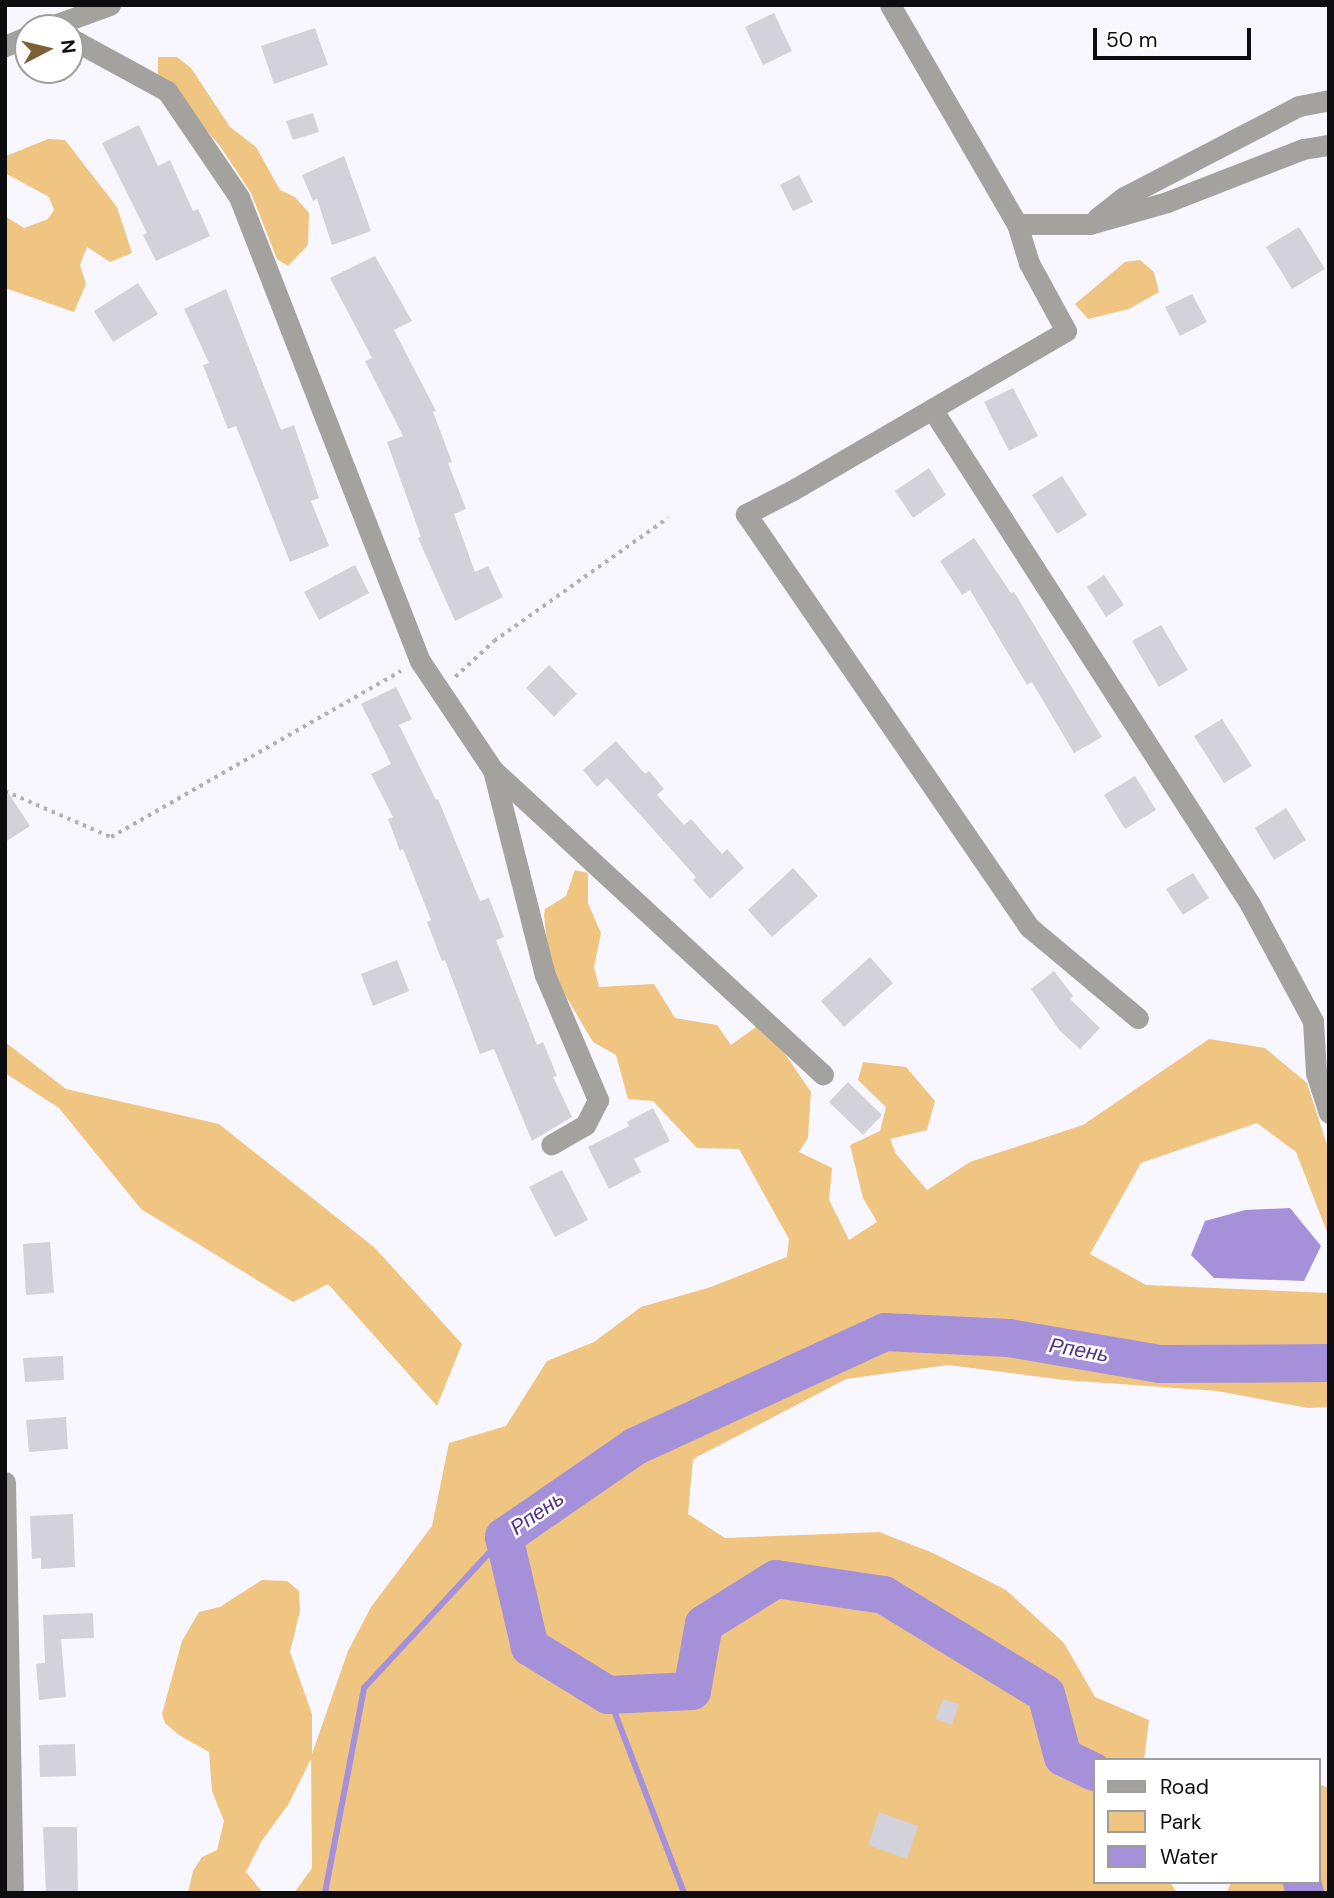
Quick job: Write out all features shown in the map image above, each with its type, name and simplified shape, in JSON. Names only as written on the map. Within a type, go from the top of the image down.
[{"type":"street","points":[[84,15],[110,5]]},
{"type":"street","points":[[890,5],[1017,224],[1029,263],[1066,331],[746,514],[1030,927],[1138,1017]]},
{"type":"street","points":[[84,46],[167,91],[239,197],[426,669],[493,769],[823,1074]]},
{"type":"street","points":[[1090,224],[1124,197],[1213,149],[1298,106],[1329,100]]},
{"type":"street","points":[[1017,224],[1090,224],[1167,202],[1303,149],[1329,145]]},
{"type":"street","points":[[932,409],[1250,904],[1314,1021],[1316,1073],[1329,1113]]},
{"type":"street","points":[[493,769],[545,975],[598,1100],[585,1125],[551,1145]]},
{"type":"street","points":[[5,1482],[13,1893]]},
{"type":"path","points":[[5,791],[111,837],[426,669],[458,677],[495,641],[668,517]]},
{"type":"green space","points":[[158,57],[177,57],[191,68],[230,127],[256,147],[280,190],[295,197],[309,213],[308,245],[288,266],[277,259],[251,193],[220,146],[158,74]]},
{"type":"green space","points":[[48,139],[65,140],[117,207],[132,253],[110,262],[87,247],[80,265],[86,284],[74,312],[5,288],[5,216],[24,228],[48,219],[54,210],[49,197],[5,173],[6,156]]},
{"type":"green space","points":[[1140,260],[1154,272],[1159,292],[1129,309],[1088,319],[1075,304],[1125,262]]},
{"type":"green space","points":[[575,870],[588,873],[588,903],[601,933],[594,967],[599,987],[654,984],[675,1018],[717,1025],[731,1045],[756,1027],[770,1032],[811,1092],[808,1138],[799,1152],[832,1168],[829,1200],[849,1240],[877,1222],[863,1198],[850,1145],[880,1131],[886,1107],[858,1080],[863,1062],[906,1067],[935,1101],[927,1130],[890,1139],[896,1154],[927,1190],[970,1162],[1083,1125],[1209,1039],[1265,1048],[1307,1083],[1329,1151],[1329,1237],[1296,1152],[1257,1123],[1141,1163],[1090,1254],[1146,1285],[1329,1293],[1329,1407],[1308,1408],[1217,1391],[1064,1380],[948,1365],[846,1379],[693,1459],[688,1514],[725,1538],[879,1532],[933,1553],[1006,1590],[1064,1643],[1095,1697],[1149,1720],[1144,1758],[1092,1758],[1092,1884],[1171,1884],[1177,1893],[294,1893],[312,1868],[311,1759],[288,1805],[261,1842],[246,1872],[263,1893],[188,1893],[193,1871],[202,1857],[217,1850],[224,1821],[212,1791],[209,1752],[179,1735],[165,1723],[162,1714],[182,1641],[199,1612],[220,1607],[262,1580],[287,1581],[299,1591],[300,1611],[290,1652],[312,1714],[312,1754],[348,1651],[371,1607],[432,1526],[449,1443],[506,1426],[547,1361],[594,1342],[641,1307],[711,1287],[787,1257],[789,1239],[739,1149],[697,1148],[653,1101],[628,1099],[616,1055],[593,1042],[557,981],[548,951],[545,909],[566,896]]},
{"type":"green space","points":[[5,1042],[66,1089],[219,1124],[375,1248],[462,1344],[437,1406],[328,1284],[293,1302],[141,1209],[59,1108],[5,1073]]},
{"type":"green space","points":[[1320,1785],[1329,1788],[1329,1893],[1227,1893],[1230,1884],[1320,1884]]},
{"type":"water","points":[[1290,1208],[1321,1246],[1304,1281],[1214,1278],[1191,1255],[1205,1221],[1245,1210]]},
{"type":"building","points":[[774,13],[792,51],[763,65],[745,27]]},
{"type":"building","points":[[315,28],[328,65],[274,84],[261,46]]},
{"type":"building","points":[[313,113],[319,132],[293,140],[286,121]]},
{"type":"building","points":[[139,125],[158,166],[170,160],[193,211],[198,209],[210,236],[156,261],[143,235],[147,233],[102,143]]},
{"type":"building","points":[[344,156],[371,231],[332,245],[317,199],[313,201],[302,175]]},
{"type":"building","points":[[799,175],[813,202],[793,211],[780,185]]},
{"type":"building","points":[[1299,227],[1325,269],[1292,289],[1266,247]]},
{"type":"building","points":[[375,256],[412,321],[394,330],[436,411],[433,412],[452,462],[448,463],[466,509],[454,514],[475,572],[488,566],[503,597],[455,621],[418,538],[421,537],[387,442],[403,436],[365,361],[372,358],[330,278]]},
{"type":"building","points":[[138,283],[158,314],[113,342],[94,311]]},
{"type":"building","points":[[226,289],[281,430],[294,425],[319,498],[311,501],[329,546],[290,562],[236,426],[228,429],[203,365],[209,363],[184,309]]},
{"type":"building","points":[[1192,294],[1207,322],[1180,336],[1165,307]]},
{"type":"building","points":[[1013,388],[1038,436],[1009,451],[984,402]]},
{"type":"building","points":[[929,468],[946,495],[913,518],[895,491]]},
{"type":"building","points":[[1062,476],[1087,515],[1057,534],[1032,495]]},
{"type":"building","points":[[974,538],[1011,593],[1014,592],[1102,737],[1074,753],[1032,682],[1027,685],[970,590],[962,595],[940,561]]},
{"type":"building","points":[[355,565],[369,593],[319,620],[304,592]]},
{"type":"building","points":[[1104,575],[1124,605],[1106,617],[1087,587]]},
{"type":"building","points":[[1161,625],[1188,670],[1159,687],[1132,641]]},
{"type":"building","points":[[549,665],[577,694],[554,717],[526,688]]},
{"type":"building","points":[[396,687],[412,719],[399,725],[436,800],[438,799],[480,901],[489,898],[504,937],[496,940],[537,1045],[543,1042],[557,1076],[553,1077],[572,1117],[532,1141],[494,1049],[480,1054],[445,960],[442,961],[427,922],[431,920],[388,819],[393,817],[371,774],[391,764],[361,704]]},
{"type":"building","points":[[1222,719],[1252,766],[1224,783],[1194,736]]},
{"type":"building","points":[[616,741],[645,774],[649,771],[664,789],[657,795],[684,825],[691,819],[722,854],[727,849],[744,868],[710,899],[693,880],[696,877],[607,778],[597,787],[583,770]]},
{"type":"building","points":[[1135,776],[1156,810],[1125,829],[1104,795]]},
{"type":"building","points":[[5,788],[30,826],[5,842]]},
{"type":"building","points":[[1286,808],[1306,840],[1274,860],[1255,828]]},
{"type":"building","points":[[793,868],[818,896],[772,937],[748,910]]},
{"type":"building","points":[[1193,873],[1209,898],[1183,915],[1166,889]]},
{"type":"building","points":[[870,957],[893,983],[844,1027],[821,1001]]},
{"type":"building","points":[[397,960],[409,991],[373,1006],[361,974]]},
{"type":"building","points":[[1054,971],[1073,996],[1070,999],[1100,1028],[1080,1049],[1060,1031],[1031,989]]},
{"type":"building","points":[[848,1082],[882,1115],[863,1135],[829,1102]]},
{"type":"building","points":[[653,1108],[670,1141],[634,1159],[641,1172],[609,1189],[588,1147],[629,1126],[627,1122]]},
{"type":"building","points":[[562,1170],[588,1220],[555,1237],[529,1187]]},
{"type":"building","points":[[50,1242],[54,1293],[26,1295],[23,1244]]},
{"type":"building","points":[[63,1356],[64,1380],[25,1382],[23,1358]]},
{"type":"building","points":[[66,1417],[68,1449],[29,1452],[26,1420]]},
{"type":"building","points":[[73,1514],[75,1567],[41,1569],[41,1558],[32,1559],[30,1516]]},
{"type":"building","points":[[93,1613],[94,1638],[61,1639],[66,1697],[39,1700],[36,1664],[45,1663],[43,1615]]},
{"type":"building","points":[[943,1699],[959,1704],[952,1725],[935,1719]]},
{"type":"building","points":[[75,1744],[76,1776],[40,1777],[39,1745]]},
{"type":"building","points":[[879,1812],[918,1826],[907,1859],[868,1845]]},
{"type":"building","points":[[43,1827],[77,1827],[78,1893],[46,1893]]},
{"type":"waterway","name":"Рпень","points":[[1092,1771],[1063,1757],[1046,1694],[884,1595],[776,1579],[704,1624],[692,1691],[608,1695],[530,1647],[504,1537],[636,1446],[885,1332],[1009,1338],[1160,1364],[1329,1363]]},
{"type":"waterway","points":[[325,1893],[364,1688],[504,1537]]},
{"type":"waterway","points":[[608,1695],[684,1893]]},
{"type":"waterway","name":"Рпень","points":[[1303,1884],[1305,1893]]}]
